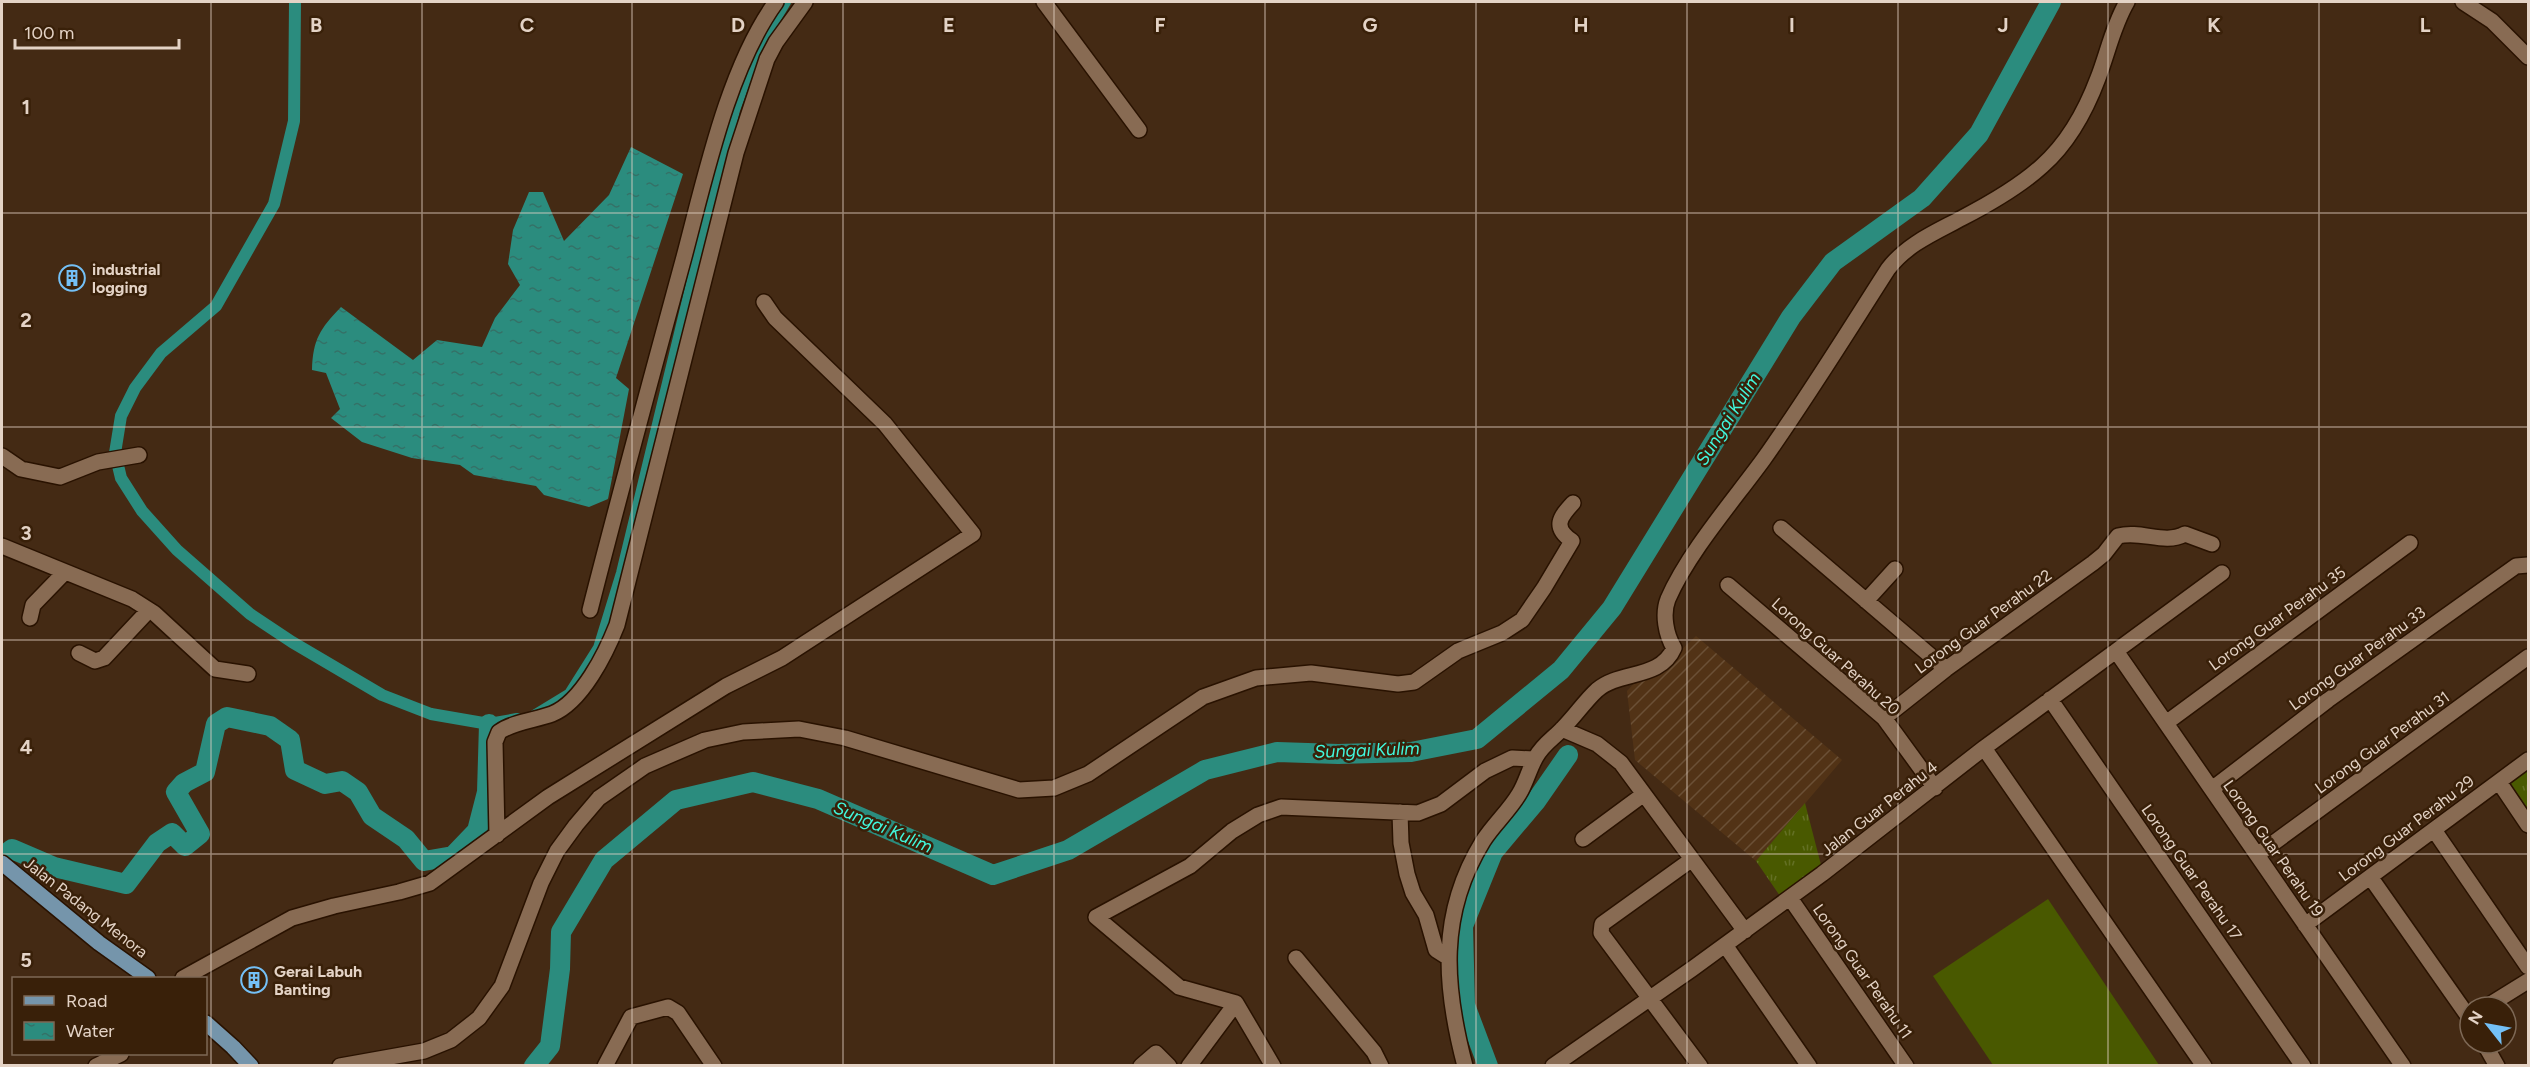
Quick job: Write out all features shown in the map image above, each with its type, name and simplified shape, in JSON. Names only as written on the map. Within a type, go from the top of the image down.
[{"type":"main road","name":"Jalan Padang Menora","points":[[2,862],[99,943],[147,977]]},
{"type":"main road","points":[[207,1024],[251,1065]]},
{"type":"street","points":[[590,610],[638,424],[719,130],[749,48],[763,20],[776,2]]},
{"type":"street","points":[[497,835],[495,742],[499,732],[555,713],[566,705],[606,651],[617,625],[736,153],[767,59],[776,42],[805,2]]},
{"type":"street","points":[[1044,2],[1139,130]]},
{"type":"street","points":[[1465,1065],[1454,1025],[1447,957],[1449,930],[1470,866],[1483,840],[1518,795],[1531,773],[1534,759],[1545,744],[1562,729],[1598,688],[1623,677],[1655,669],[1671,654],[1674,648],[1665,622],[1667,601],[1700,546],[1816,384],[1888,269],[1899,254],[1983,207],[2042,166],[2056,151],[2082,114],[2098,78],[2115,23],[2127,2]]},
{"type":"street","points":[[2463,2],[2492,21],[2529,57]]},
{"type":"street","points":[[185,977],[292,918],[430,883],[548,797],[726,686],[782,658],[973,534],[885,424],[775,318],[764,302]]},
{"type":"street","points":[[2,456],[21,469],[60,477],[98,462],[139,455]]},
{"type":"street","points":[[340,1065],[424,1051],[450,1040],[479,1018],[502,986],[541,883],[557,851],[599,798],[645,766],[705,740],[743,732],[799,729],[845,738],[1019,790],[1054,788],[1088,774],[1203,697],[1256,678],[1311,673],[1398,684],[1414,682],[1458,651],[1502,633],[1522,620],[1572,541],[1563,535],[1559,526],[1562,515],[1573,503]]},
{"type":"street","points":[[1782,528],[1946,669]]},
{"type":"street","name":"Lorong Guar Perahu 22","points":[[1884,718],[1946,669],[2104,554],[2118,536],[2127,533],[2173,540],[2185,534],[2212,543]]},
{"type":"street","name":"Lorong Guar Perahu 35","points":[[2166,723],[2410,543]]},
{"type":"street","points":[[2,546],[131,598],[149,610],[215,669],[248,674]]},
{"type":"street","name":"Lorong Guar Perahu 33","points":[[2212,789],[2425,629],[2516,566],[2529,565]]},
{"type":"street","points":[[1866,601],[1895,569]]},
{"type":"street","points":[[30,618],[33,605],[65,572]]},
{"type":"street","name":"Jalan Guar Perahu 4","points":[[1553,1065],[1790,898],[1984,748],[2222,573]]},
{"type":"street","name":"Lorong Guar Perahu 20","points":[[1728,585],[1884,718],[1935,788]]},
{"type":"street","points":[[79,653],[95,661],[104,658],[149,610]]},
{"type":"street","name":"Lorong Guar Perahu 19","points":[[2116,651],[2403,1065]]},
{"type":"street","name":"Lorong Guar Perahu 31","points":[[2257,855],[2529,657]]},
{"type":"street","name":"Lorong Guar Perahu 17","points":[[2050,699],[2303,1065]]},
{"type":"street","points":[[1562,729],[1597,744],[1621,763],[1745,931]]},
{"type":"street","points":[[1984,748],[2204,1065]]},
{"type":"street","points":[[1273,1065],[1236,1003],[1179,987],[1096,917],[1190,866],[1233,831],[1258,815],[1281,807],[1418,813],[1441,804],[1485,771],[1512,758],[1534,759]]},
{"type":"street","name":"Lorong Guar Perahu 29","points":[[2305,925],[2529,760]]},
{"type":"street","points":[[2499,782],[2529,825]]},
{"type":"street","points":[[1583,839],[1644,794]]},
{"type":"street","points":[[1400,812],[1401,843],[1413,893],[1426,915],[1436,950],[1447,957]]},
{"type":"street","points":[[2434,830],[2529,967]]},
{"type":"street","points":[[1691,860],[1602,924],[1601,933],[1700,1065]]},
{"type":"street","points":[[2371,878],[2458,1001]]},
{"type":"street","name":"Lorong Guar Perahu 11","points":[[1790,898],[1906,1065]]},
{"type":"street","points":[[1725,945],[1809,1065]]},
{"type":"street","points":[[1296,958],[1374,1052],[1381,1065]]},
{"type":"street","points":[[2506,995],[2529,981]]},
{"type":"street","points":[[1189,1065],[1236,1003]]},
{"type":"street","points":[[605,1065],[631,1017],[668,1007],[678,1013],[714,1065]]},
{"type":"street","points":[[1141,1065],[1156,1053],[1169,1065]]},
{"type":"street","points":[[96,1065],[117,1055]]},
{"type":"shaded area","points":[[1696,636],[1842,760],[1756,861],[1635,760],[1627,691],[1640,677],[1655,675]]},
{"type":"green space","points":[[2528,767],[2528,809],[2510,782]]},
{"type":"green space","points":[[1805,803],[1821,865],[1780,896],[1756,861]]},
{"type":"green space","points":[[2048,899],[2159,1065],[1993,1065],[1933,976]]},
{"type":"water","points":[[631,147],[683,174],[616,378],[629,389],[608,499],[589,507],[544,495],[536,486],[474,475],[460,465],[412,458],[362,442],[331,418],[340,409],[326,373],[312,370],[314,350],[319,335],[341,307],[413,360],[437,340],[482,347],[495,318],[520,285],[508,264],[513,230],[529,192],[543,192],[564,241],[609,195]]},
{"type":"waterway","points":[[295,2],[294,121],[274,204],[216,306],[161,353],[135,388],[121,416],[115,453],[121,478],[142,511],[177,550],[250,614],[292,642],[382,695],[431,714],[489,724],[517,719]]},
{"type":"waterway","points":[[534,716],[570,694],[599,648],[622,573],[734,110],[756,50],[785,2]]},
{"type":"waterway","name":"Sungai Kulim","points":[[534,1066],[550,1046],[560,969],[561,932],[604,860],[676,800],[753,782],[818,799],[993,875],[1068,850],[1205,770],[1277,752],[1338,754],[1411,752],[1477,739],[1561,670],[1612,608],[1791,317],[1833,262],[1922,198],[1979,134],[2051,2]]},
{"type":"waterway","points":[[2,857],[12,849],[54,867],[126,884],[157,843],[172,833],[185,846],[200,834],[176,792],[184,783],[205,772],[216,724],[227,717],[270,726],[290,740],[295,770],[325,784],[342,781],[358,792],[372,816],[406,839],[424,861],[453,856],[477,831],[487,792],[489,724]]},
{"type":"waterway","points":[[1488,1066],[1465,1005],[1463,926],[1493,852],[1536,801],[1568,755]]},
{"type":"place","name":"industrial logging","points":[[72,278]]},
{"type":"place","name":"Gerai Labuh Banting","points":[[254,980]]}]
